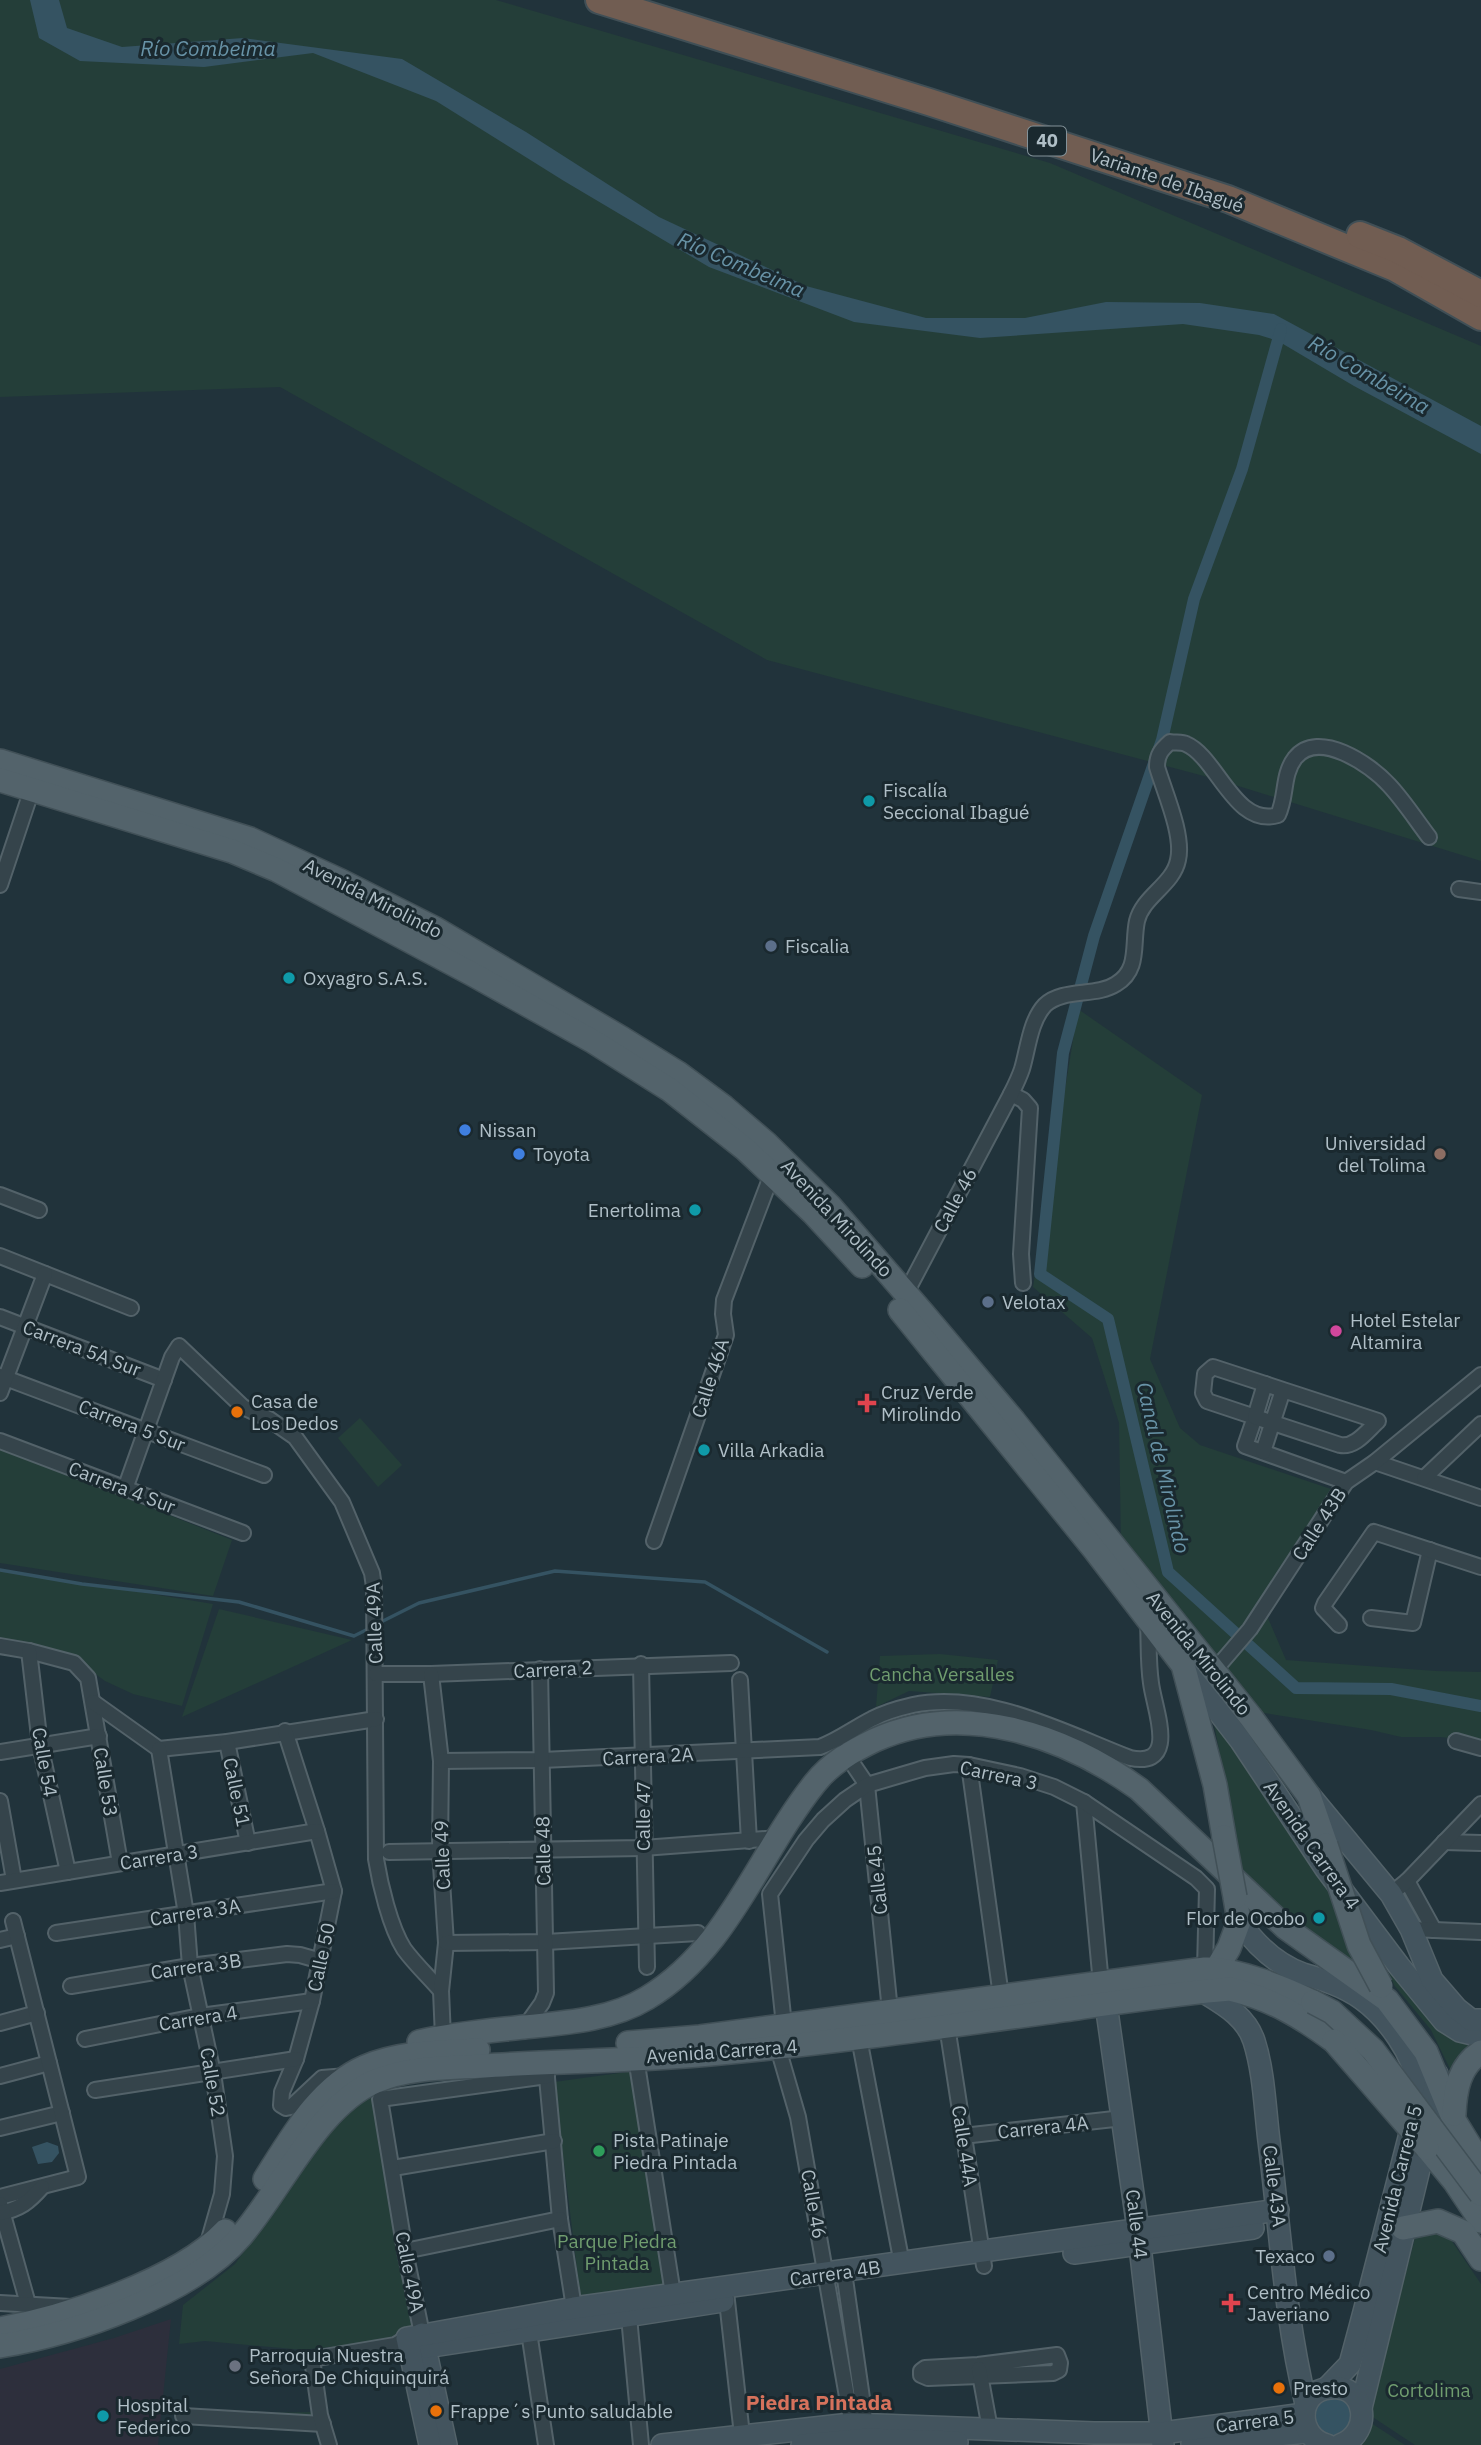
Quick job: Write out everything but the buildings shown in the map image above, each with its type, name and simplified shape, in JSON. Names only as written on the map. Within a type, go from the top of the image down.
[{"type":"highway","name":"Variante de Ibagué","points":[[599,0],[929,102],[1228,199],[1395,268],[1481,317]]},
{"type":"highway","name":"Variante de Ibagué","points":[[652,0],[1241,190],[1398,250],[1481,295]]},
{"type":"main road","name":"Avenida Mirolindo","points":[[0,761],[35,781],[232,851],[277,870],[474,975],[630,1063],[745,1149],[956,1353],[1214,1671],[1309,1796],[1359,1945],[1384,1993]]},
{"type":"main road","name":"Avenida Mirolindo","points":[[0,780],[35,781],[250,839],[289,855],[433,929],[623,1039],[678,1073],[766,1143],[830,1206],[1183,1665],[1215,1785],[1239,1921]]},
{"type":"main road","points":[[441,2053],[521,2027],[552,2025],[613,2013],[646,1999],[695,1961],[718,1933],[778,1838],[841,1748],[922,1725],[964,1722],[1009,1727],[1085,1757],[1119,1775],[1139,1788],[1286,1928],[1384,1993],[1426,2052],[1454,2120],[1481,2164]]},
{"type":"main road","points":[[1208,1976],[1229,1948],[1239,1921]]},
{"type":"main road","name":"Avenida Carrera 4","points":[[1208,1976],[1230,1989],[1259,1996],[1290,2011],[1334,2040],[1455,2182],[1481,2221]]},
{"type":"main road","name":"Avenida Carrera 4","points":[[180,2275],[211,2265],[239,2239],[335,2109],[356,2091],[441,2053],[546,2069],[636,2057],[704,2055],[778,2048],[947,2026],[1208,1976],[1292,1992],[1332,2012],[1373,2050],[1481,2194]]},
{"type":"main road","name":"Avenida Carrera 4","points":[[180,2275],[244,2208],[320,2100],[348,2076],[383,2061],[441,2053],[636,2043],[1000,1996],[1104,1994]]},
{"type":"main road","points":[[1454,2120],[1455,2089],[1467,2064],[1481,2052]]},
{"type":"main road","points":[[1403,2228],[1438,2221],[1463,2232],[1481,2259]]},
{"type":"main road","points":[[0,2329],[54,2317],[180,2275]]},
{"type":"main road","points":[[0,2346],[88,2323],[157,2296],[180,2275]]},
{"type":"street","name":"Calle 46","points":[[900,1298],[1011,1094],[1021,1072],[1036,1016],[1047,1003],[1067,995],[1088,993],[1116,984],[1130,971],[1135,953],[1137,921],[1146,902],[1169,879],[1178,861],[1178,839],[1157,767],[1161,750],[1170,742],[1186,744],[1198,753],[1228,791],[1252,812],[1267,818],[1278,814],[1284,804],[1285,776],[1293,760],[1303,749],[1321,745],[1348,755],[1388,783],[1429,837]]},
{"type":"street","points":[[0,885],[35,781]]},
{"type":"street","points":[[1459,889],[1481,892]]},
{"type":"street","points":[[1011,1094],[1023,1100],[1030,1108],[1021,1254],[1023,1283]]},
{"type":"street","name":"Calle 46A","points":[[654,1541],[726,1335],[724,1300],[772,1174]]},
{"type":"street","points":[[0,1195],[39,1210]]},
{"type":"street","points":[[0,1256],[131,1308]]},
{"type":"street","points":[[0,1393],[3,1377],[45,1274]]},
{"type":"street","name":"Carrera 5A Sur","points":[[0,1317],[164,1380]]},
{"type":"street","name":"Calle 49A","points":[[164,1380],[179,1346],[243,1407],[269,1419],[295,1437],[342,1502],[373,1580],[378,1874],[403,1947],[441,1991]]},
{"type":"street","points":[[1210,1368],[1218,1368],[1283,1390],[1378,1421],[1354,1443],[1345,1447],[1207,1401],[1203,1393],[1205,1374],[1210,1368]]},
{"type":"street","name":"Calle 43B","points":[[1214,1671],[1250,1629],[1346,1482],[1375,1462],[1481,1375]]},
{"type":"street","name":"Carrera 5 Sur","points":[[3,1377],[264,1475]]},
{"type":"street","points":[[125,1489],[164,1380]]},
{"type":"street","points":[[1265,1384],[1245,1446],[1346,1482]]},
{"type":"street","points":[[1263,1452],[1283,1390]]},
{"type":"street","points":[[1424,1478],[1481,1424]]},
{"type":"street","name":"Carrera 4 Sur","points":[[0,1441],[243,1533]]},
{"type":"street","points":[[1375,1462],[1481,1498]]},
{"type":"street","points":[[1339,1625],[1323,1608],[1374,1532],[1481,1567]]},
{"type":"street","points":[[1371,1618],[1413,1623],[1430,1550]]},
{"type":"street","name":"Carrera 2A","points":[[441,1761],[542,1760],[841,1748],[874,1718],[914,1705],[950,1703],[989,1707],[1030,1718],[1130,1758],[1143,1760],[1158,1752],[1161,1730],[1150,1682],[1147,1618]]},
{"type":"street","points":[[0,1646],[74,1664],[88,1678],[93,1702],[159,1749],[227,1742],[376,1719]]},
{"type":"street","name":"Calle 54","points":[[29,1651],[40,1745],[68,1872]]},
{"type":"street","name":"Carrera 2","points":[[376,1674],[731,1662]]},
{"type":"street","name":"Calle 47","points":[[641,1664],[647,1967]]},
{"type":"street","name":"Avenida Carrera 4","points":[[1183,1665],[1241,1741],[1326,1868],[1444,2021],[1460,2031],[1478,2025]]},
{"type":"street","name":"Calle 48","points":[[521,2027],[542,2003],[546,1993],[540,1669]]},
{"type":"street","name":"Calle 49","points":[[431,1674],[441,1761],[440,1850],[446,1943],[441,1991],[441,2053]]},
{"type":"street","points":[[740,1680],[749,1840]]},
{"type":"street","name":"Calle 53","points":[[93,1702],[120,1863]]},
{"type":"street","name":"Calle 50","points":[[285,1731],[334,1891],[312,2001],[296,2059],[280,2101],[281,2105],[291,2107],[322,2078],[348,2076]]},
{"type":"street","points":[[0,1752],[99,1736]]},
{"type":"street","points":[[1456,1741],[1481,1748]]},
{"type":"street","name":"Calle 51","points":[[227,1742],[248,1843]]},
{"type":"street","name":"Calle 45","points":[[841,1748],[867,1785],[890,2011]]},
{"type":"street","name":"Calle 52","points":[[159,1749],[186,1914],[190,1966],[213,2073],[225,2156],[222,2194],[206,2249]]},
{"type":"street","points":[[969,1765],[1000,1996]]},
{"type":"street","name":"Carrera 3","points":[[784,2025],[770,1894],[806,1840],[845,1800],[867,1785],[925,1768],[969,1765],[1054,1787],[1084,1802],[1196,1878],[1207,1889],[1208,1976]]},
{"type":"street","name":"Avenida Carrera 4","points":[[1309,1796],[1399,1888],[1411,1929],[1432,1980],[1457,2009],[1478,2025]]},
{"type":"street","points":[[0,1801],[7,1882]]},
{"type":"street","name":"Calle 44","points":[[1084,1802],[1104,1994],[1165,2441]]},
{"type":"street","points":[[1434,1930],[1399,1888],[1481,1804]]},
{"type":"street","name":"Carrera 3","points":[[7,1882],[317,1831]]},
{"type":"street","points":[[389,1852],[643,1848],[778,1838]]},
{"type":"street","points":[[1444,1842],[1481,1843]]},
{"type":"street","name":"Carrera 3A","points":[[56,1933],[334,1891]]},
{"type":"street","points":[[13,1921],[78,2177],[43,2186],[30,2201],[17,2209],[1,2207],[28,2304]]},
{"type":"street","name":"Avenida Carrera 5","points":[[1239,1921],[1251,1939],[1283,1964],[1335,1984],[1363,2000],[1399,2040],[1412,2065],[1419,2088],[1350,2364],[1327,2388]]},
{"type":"street","points":[[1411,1929],[1481,1932]]},
{"type":"street","points":[[446,1943],[546,1942],[698,1933]]},
{"type":"street","points":[[0,1940],[17,1936]]},
{"type":"street","name":"Carrera 3B","points":[[71,1986],[190,1966],[287,1954],[321,1961]]},
{"type":"street","name":"Calle 43A","points":[[1208,1976],[1229,2007],[1243,2021],[1254,2041],[1279,2217],[1291,2333],[1323,2435]]},
{"type":"street","name":"Carrera 4","points":[[85,2039],[200,2017],[312,2001]]},
{"type":"street","points":[[0,2023],[37,2013]]},
{"type":"street","name":"Calle 44A","points":[[947,2026],[983,2259]]},
{"type":"street","points":[[859,2038],[902,2264]]},
{"type":"street","name":"Calle 46","points":[[778,2048],[798,2117],[836,2280],[860,2436]]},
{"type":"street","points":[[636,2057],[673,2294]]},
{"type":"street","points":[[95,2090],[296,2059]]},
{"type":"street","points":[[0,2076],[49,2063]]},
{"type":"street","points":[[546,2069],[560,2219],[575,2316]]},
{"type":"street","name":"Calle 49A","points":[[430,2445],[411,2342],[405,2251],[380,2099],[546,2069]]},
{"type":"street","name":"Avenida Carrera 5","points":[[1361,2408],[1421,2161],[1437,2074]]},
{"type":"street","points":[[0,2128],[62,2113]]},
{"type":"street","name":"Carrera 4A","points":[[962,2136],[1123,2118]]},
{"type":"street","points":[[393,2168],[554,2141]]},
{"type":"street","name":"Carrera 4B","points":[[411,2342],[529,2332],[575,2316],[629,2317],[727,2294],[1279,2217]]},
{"type":"street","points":[[405,2251],[560,2219]]},
{"type":"street","name":"Carrera 4B","points":[[836,2280],[902,2264],[983,2259]]},
{"type":"street","name":"Carrera 4B","points":[[323,2424],[312,2359],[575,2316],[673,2294],[727,2294]]},
{"type":"street","points":[[727,2294],[741,2440]]},
{"type":"street","points":[[0,2303],[82,2307]]},
{"type":"street","points":[[629,2317],[641,2445]]},
{"type":"street","points":[[529,2332],[546,2445]]},
{"type":"street","name":"Calle 49A","points":[[411,2342],[446,2445]]},
{"type":"street","points":[[980,2371],[990,2429]]},
{"type":"street","points":[[1327,2388],[1346,2390],[1353,2395],[1361,2408],[1360,2428],[1355,2436],[1323,2435],[1311,2396],[1327,2388]]},
{"type":"street","points":[[183,2416],[323,2424],[328,2445]]},
{"type":"street","name":"Carrera 5","points":[[662,2445],[990,2429],[1048,2445]]},
{"type":"street","name":"Carrera 5","points":[[802,2445],[860,2436],[1165,2441],[1323,2435]]},
{"type":"shaded area","points":[[171,2319],[158,2445],[0,2445],[0,2369],[114,2338]]},
{"type":"green space","points":[[0,0],[496,0],[1050,163],[1481,346],[1481,861],[1219,780],[767,660],[280,387],[0,397]]},
{"type":"green space","points":[[1078,1009],[1202,1095],[1150,1359],[1180,1428],[1200,1445],[1331,1489],[1265,1611],[1286,1660],[1481,1672],[1481,1741],[1401,1737],[1258,1712],[1121,1547],[1119,1423],[1092,1338],[1033,1287]]},
{"type":"green space","points":[[360,1418],[402,1465],[378,1487],[338,1438]]},
{"type":"green space","points":[[0,1448],[232,1540],[213,1596],[0,1563]]},
{"type":"green space","points":[[0,1569],[213,1604],[182,1706],[133,1694],[105,1681],[74,1658],[0,1643]]},
{"type":"green space","points":[[219,1609],[352,1640],[182,1717]]},
{"type":"green space","name":"Cancha Versalles","points":[[940,1654],[998,1660],[990,1697],[909,1691],[876,1707],[880,1656]]},
{"type":"green space","points":[[1212,1713],[1326,1878],[1367,1972],[1299,1926],[1242,1872]]},
{"type":"green space","points":[[1376,1940],[1480,2040],[1456,2058],[1451,2071],[1431,2030],[1394,1985]]},
{"type":"green space","name":"Parque Piedra Pintada","points":[[634,2071],[664,2290],[581,2301],[554,2082]]},
{"type":"green space","points":[[375,2092],[414,2327],[392,2341],[310,2349],[318,2417],[250,2415],[314,2412],[304,2350],[205,2341],[179,2344],[183,2305],[235,2264],[341,2114]]},
{"type":"green space","name":"Cortolima","points":[[1418,2227],[1449,2237],[1481,2284],[1481,2445],[1415,2445],[1368,2414]]},
{"type":"green space","points":[[1371,2423],[1405,2445],[1362,2445],[1365,2430]]},
{"type":"water","name":"Río Combeima","points":[[30,0],[59,0],[67,28],[122,47],[243,38],[402,59],[526,132],[659,217],[806,286],[926,318],[1025,318],[1106,302],[1200,303],[1274,314],[1481,426],[1481,454],[1354,386],[1278,341],[1259,335],[1183,324],[980,338],[854,322],[709,267],[436,101],[313,53],[204,67],[80,61],[39,38]]},
{"type":"water","points":[[47,2142],[58,2146],[59,2153],[52,2162],[38,2164],[32,2147]]},
{"type":"water","points":[[1332,2395],[1351,2404],[1353,2426],[1335,2436],[1317,2428],[1315,2415],[1317,2404]]},
{"type":"waterway","name":"Canal de Mirolindo","points":[[1281,329],[1242,469],[1194,599],[1162,740],[1094,936],[1063,1053],[1040,1274],[1108,1319],[1168,1572],[1296,1688],[1391,1689],[1481,1706]]},
{"type":"waterway","points":[[0,1570],[82,1584],[239,1602],[354,1636],[370,1628]]},
{"type":"waterway","points":[[377,1624],[419,1603],[555,1571],[705,1582],[827,1652]]},
{"type":"place","name":"Fiscalía Seccional Ibagué","points":[[869,801]]},
{"type":"place","name":"Fiscalia","points":[[771,946]]},
{"type":"place","name":"Oxyagro S.A.S.","points":[[289,978]]},
{"type":"place","name":"Nissan","points":[[465,1130]]},
{"type":"place","name":"Toyota","points":[[519,1154]]},
{"type":"place","name":"Universidad del Tolima","points":[[1440,1154]]},
{"type":"place","name":"Enertolima","points":[[695,1210]]},
{"type":"place","name":"Velotax","points":[[988,1302]]},
{"type":"place","name":"Hotel Estelar Altamira","points":[[1336,1331]]},
{"type":"place","name":"Cruz Verde Mirolindo","points":[[867,1403]]},
{"type":"place","name":"Casa de Los Dedos","points":[[237,1412]]},
{"type":"place","name":"Villa Arkadia","points":[[704,1450]]},
{"type":"place","name":"Flor de Ocobo","points":[[1319,1918]]},
{"type":"place","name":"Pista Patinaje Piedra Pintada","points":[[599,2151]]},
{"type":"place","name":"Texaco","points":[[1329,2256]]},
{"type":"place","name":"Centro Médico Javeriano","points":[[1231,2303]]},
{"type":"place","name":"Parroquia Nuestra Señora De Chiquinquirá","points":[[235,2366]]},
{"type":"place","name":"Presto","points":[[1279,2388]]},
{"type":"place","name":"Frappe´s Punto saludable","points":[[436,2411]]},
{"type":"place","name":"Hospital Federico","points":[[103,2416]]},
{"type":"district","name":"Piedra Pintada","points":[[819,2403]]}]
